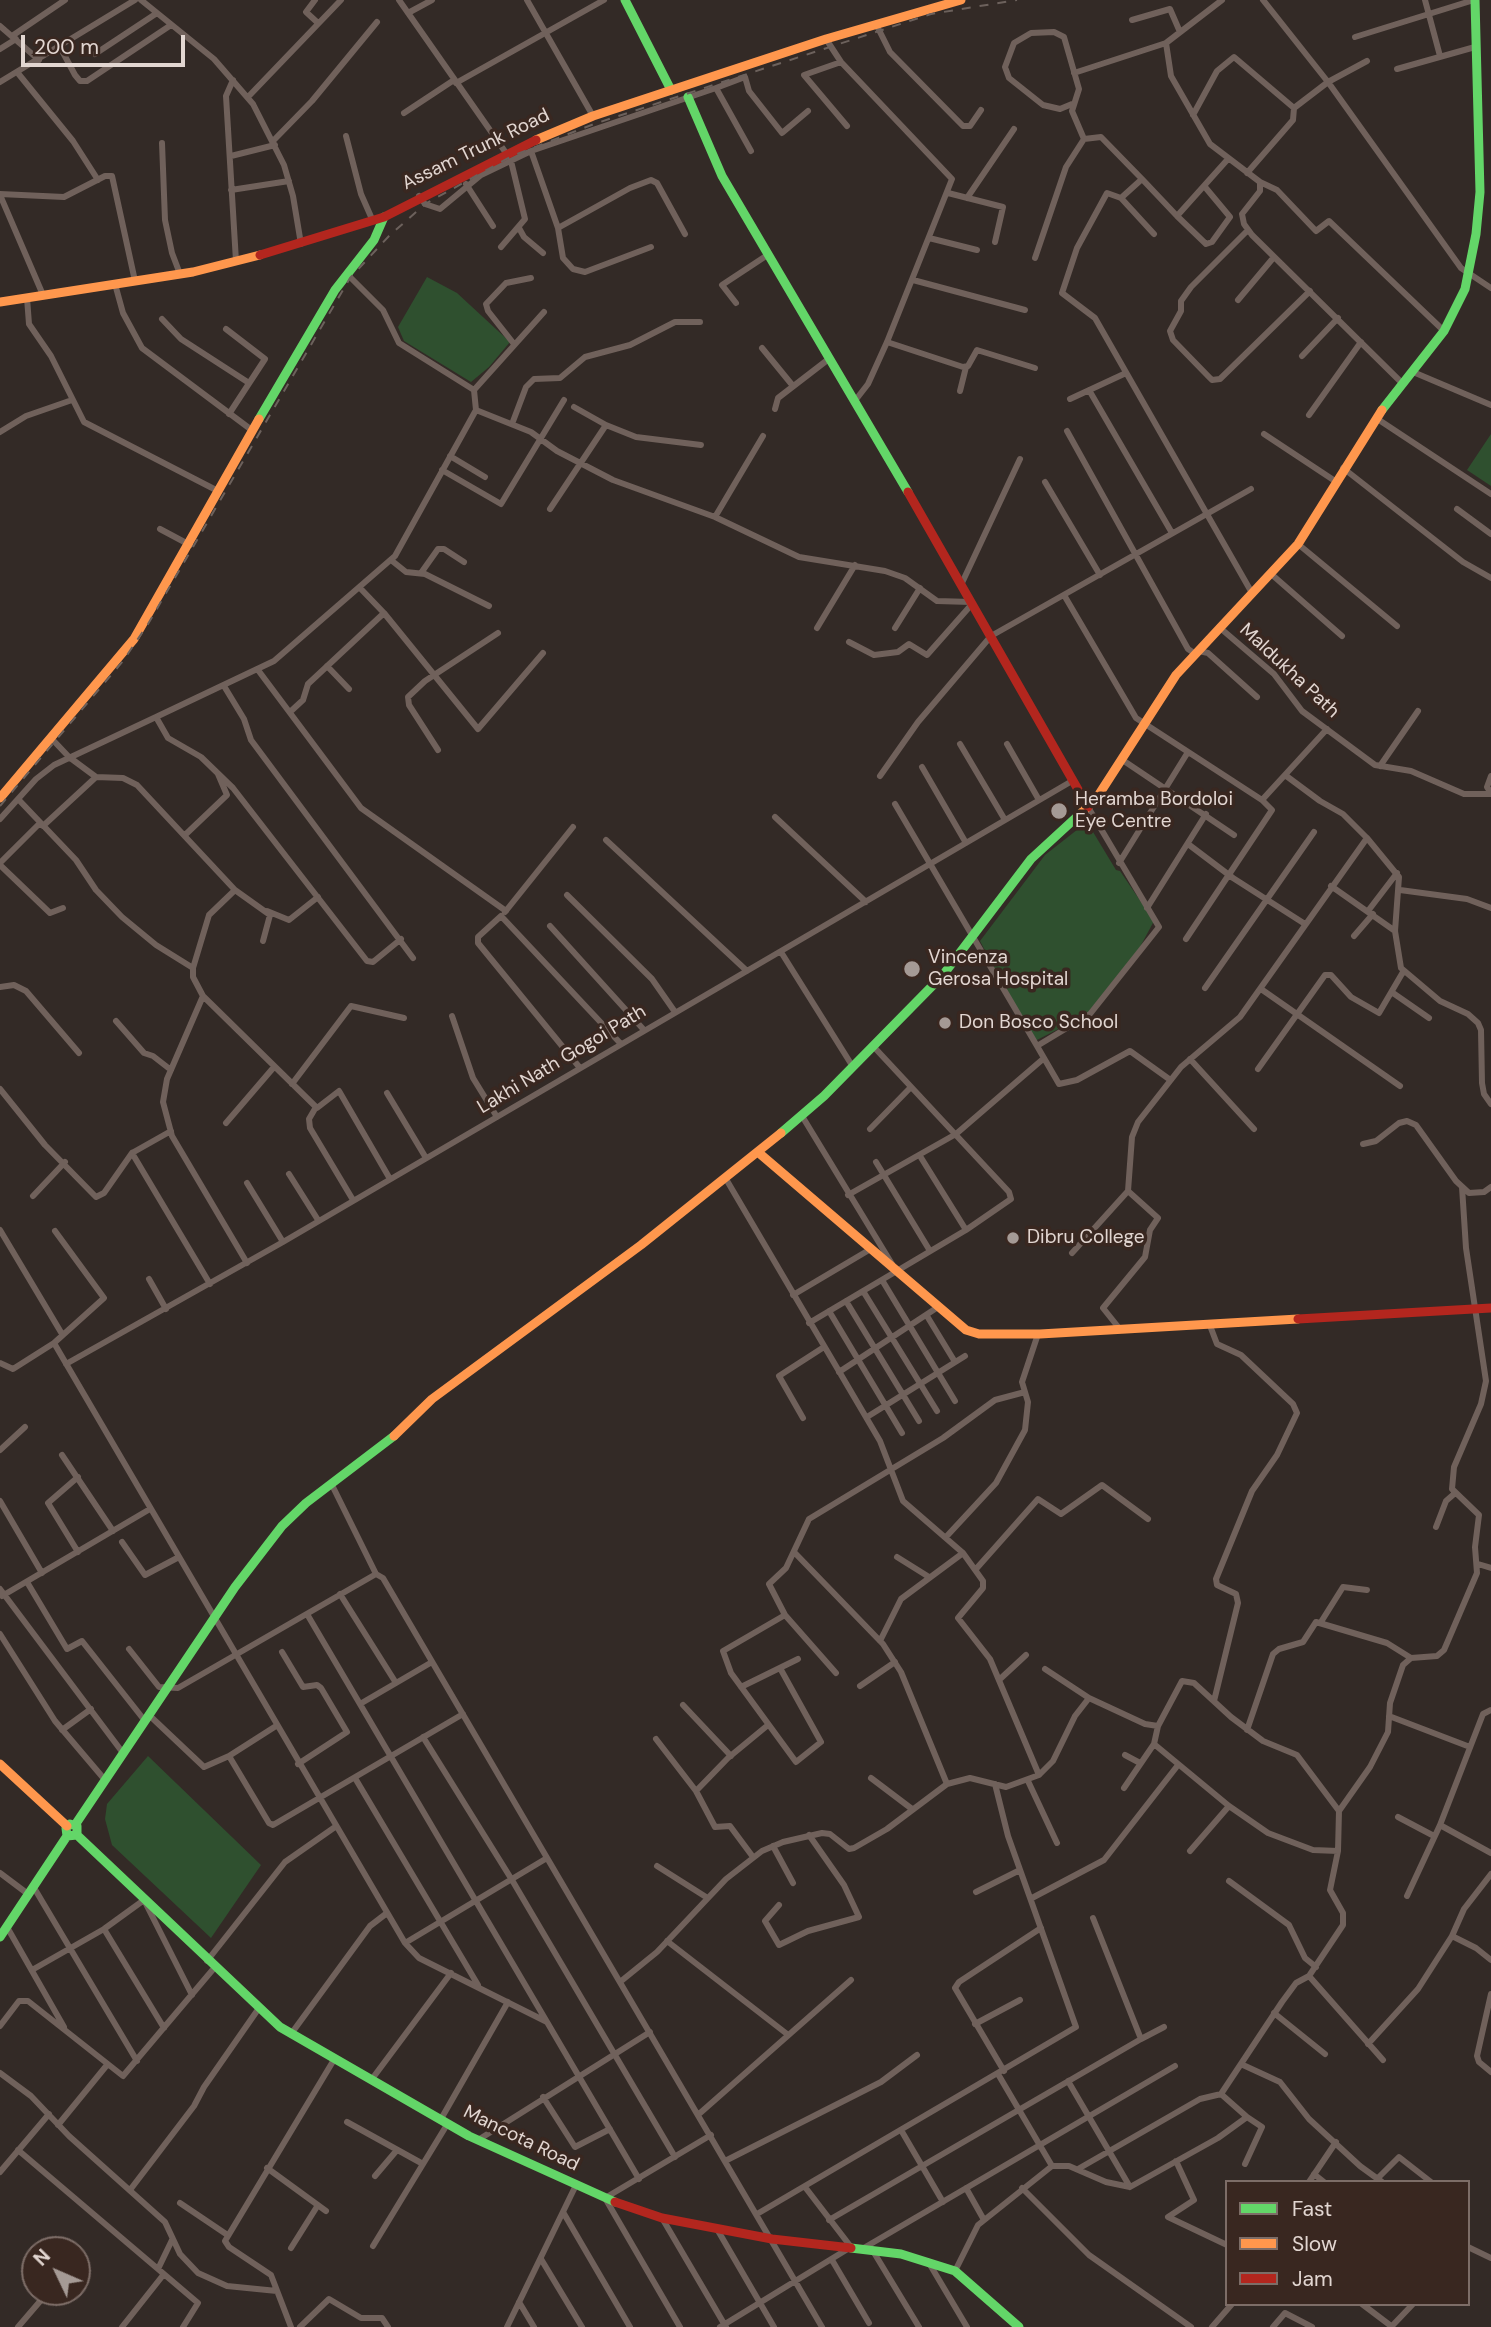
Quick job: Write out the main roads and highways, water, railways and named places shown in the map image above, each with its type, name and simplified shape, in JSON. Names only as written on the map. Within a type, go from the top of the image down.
[{"type":"main road","points":[[625,0],[671,90]]},
{"type":"main road","name":"Assam Trunk Road","points":[[0,302],[180,274],[301,244],[384,217],[419,196],[593,117],[876,23],[961,0]]},
{"type":"main road","points":[[0,1937],[166,1689],[282,1525],[306,1503],[382,1447],[432,1399],[641,1245],[803,1116],[943,975],[973,937],[992,906],[1031,859],[1088,807],[1142,723],[1195,652],[1298,544],[1376,418],[1444,331],[1456,310],[1469,274],[1480,192],[1474,0]]},
{"type":"main road","points":[[688,97],[722,176],[830,358],[1088,807]]},
{"type":"main road","points":[[0,798],[134,639],[190,545],[294,356],[347,274],[374,240],[384,217]]},
{"type":"main road","points":[[759,1153],[938,1307],[967,1330],[979,1334],[1038,1334],[1491,1308]]},
{"type":"main road","name":"Mancota Road","points":[[0,1764],[211,1964],[291,2034],[478,2140],[605,2198],[662,2218],[772,2239],[901,2254],[954,2271],[1014,2325]]},
{"type":"railway","points":[[0,806],[123,661],[148,624],[350,278],[389,236],[425,204],[512,156],[594,124],[931,14],[1017,0]]},
{"type":"place","name":"Heramba Bordoloi Eye Centre","points":[[1059,811]]},
{"type":"place","name":"Vincenza Gerosa Hospital","points":[[912,969]]},
{"type":"place","name":"Don Bosco School","points":[[945,1023]]},
{"type":"place","name":"Dibru College","points":[[1013,1238]]}]
